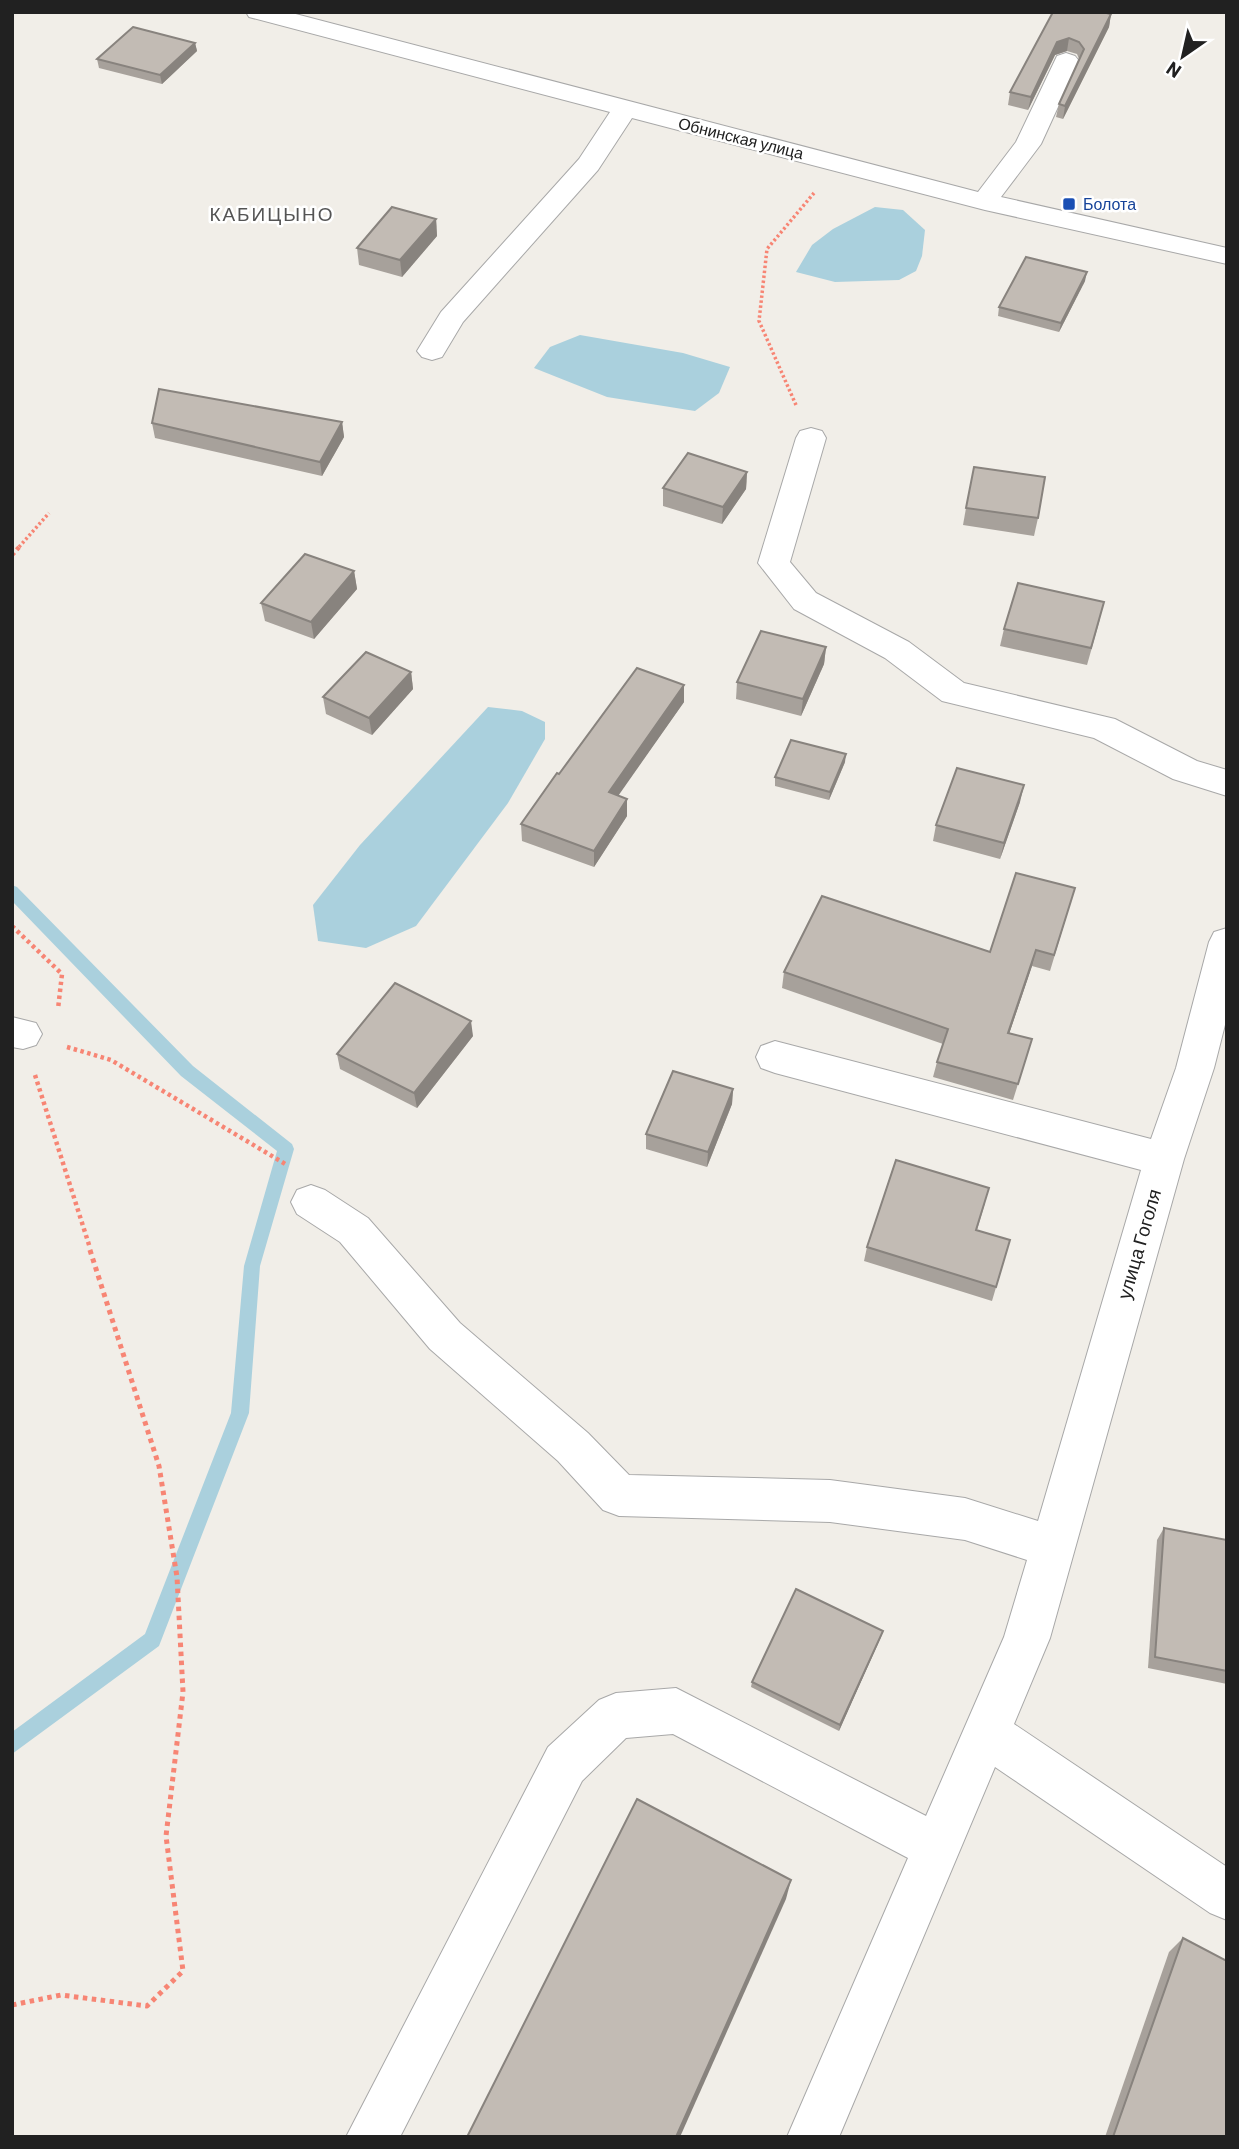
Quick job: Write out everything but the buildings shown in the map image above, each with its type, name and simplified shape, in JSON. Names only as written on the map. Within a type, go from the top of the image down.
[{"type":"street","name":"Обнинская улица","points":[[258,12],[985,202],[1227,256]]},
{"type":"street","points":[[340,32],[364,12]]},
{"type":"street","points":[[985,202],[997,182],[1028,144],[1066,61]]},
{"type":"street","points":[[432,351],[451,318],[589,164],[625,109]]},
{"type":"street","points":[[810,438],[774,563],[805,601],[897,650],[954,693],[1103,728],[1185,770],[1227,783]]},
{"type":"street","name":"улица Гоголя","points":[[813,2137],[1027,1638],[1164,1160],[1195,1068],[1227,942]]},
{"type":"street","points":[[775,1056],[1164,1160]]},
{"type":"street","points":[[312,1202],[354,1230],[445,1336],[573,1447],[619,1495],[830,1501],[965,1519],[1052,1547]]},
{"type":"street","points":[[372,2137],[565,1764],[616,1716],[676,1711],[936,1847]]},
{"type":"street","points":[[986,1732],[1227,1896]]},
{"type":"path","points":[[810,438],[759,321],[767,249],[839,163]]},
{"type":"path","points":[[12,555],[48,513]]},
{"type":"path","points":[[12,926],[62,974],[57,1017],[18,1033]]},
{"type":"path","points":[[18,1033],[111,1060],[265,1154]]},
{"type":"path","points":[[12,2004],[61,1996],[147,2006],[183,1971],[166,1836],[183,1692],[177,1577],[159,1465],[18,1033]]},
{"type":"water","points":[[875,207],[903,210],[925,230],[922,256],[916,271],[899,280],[835,282],[796,272],[812,245],[833,229]]},
{"type":"water","points":[[580,335],[683,353],[730,367],[719,393],[695,411],[607,397],[534,368],[550,347]]},
{"type":"water","points":[[488,707],[522,711],[545,722],[545,739],[508,803],[416,926],[366,948],[318,941],[313,905],[360,845]]},
{"type":"waterway","points":[[12,891],[187,1071],[286,1149],[252,1266],[240,1413],[152,1640],[12,1744]]},
{"type":"place","name":"Болота","points":[[1069,204]]},
{"type":"district","name":"КАБИЦЫНО","points":[[272,214]]}]
